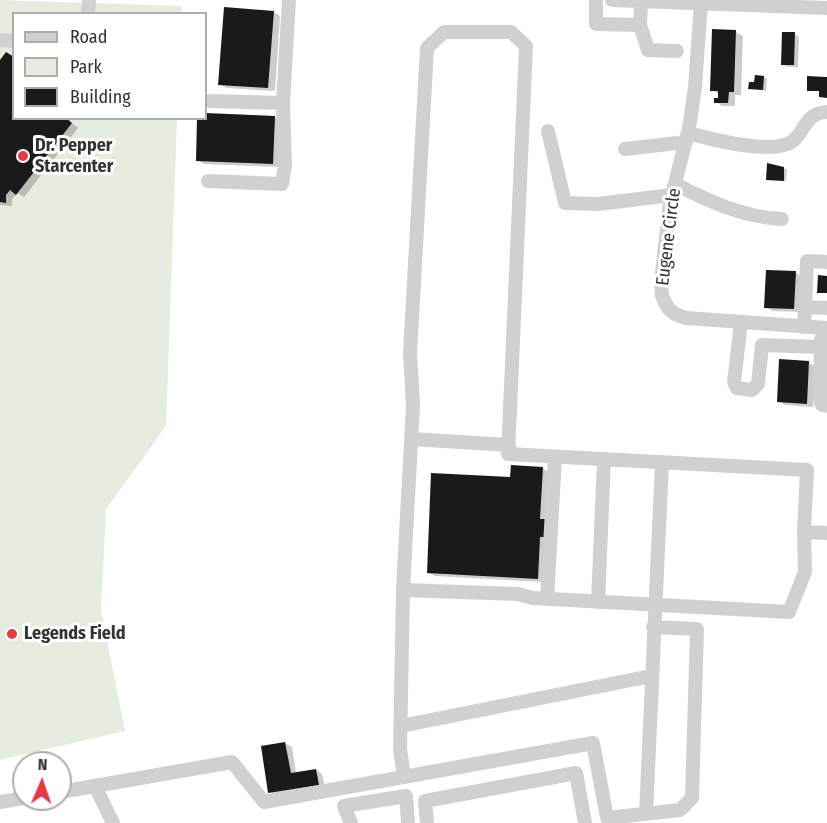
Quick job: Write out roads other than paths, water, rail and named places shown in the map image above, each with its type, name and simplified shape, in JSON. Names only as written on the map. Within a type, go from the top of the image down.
[{"type":"street","points":[[208,181],[282,184],[285,165],[283,104],[290,0]]},
{"type":"street","points":[[596,0],[596,24],[640,25]]},
{"type":"street","points":[[612,0],[752,3],[827,8]]},
{"type":"street","points":[[640,1],[640,25],[648,50],[677,51]]},
{"type":"street","name":"Eugene Circle","points":[[701,3],[695,87],[663,253],[662,296],[675,314],[686,318],[804,327],[823,336]]},
{"type":"street","points":[[403,590],[518,594],[547,599],[789,612],[805,572],[807,470],[508,454],[526,46],[511,32],[444,32],[427,48],[410,353],[413,405],[403,590],[400,749],[404,777]]},
{"type":"street","points":[[210,101],[283,104]]},
{"type":"street","points":[[625,149],[687,138],[734,145],[772,147],[792,142],[807,120],[827,112]]},
{"type":"street","points":[[549,131],[565,203],[598,204],[674,190],[717,206],[761,218],[782,219]]},
{"type":"street","points":[[804,327],[807,261],[827,262]]},
{"type":"street","points":[[805,307],[827,308]]},
{"type":"street","points":[[741,322],[734,382],[737,388],[752,390],[758,384],[762,345]]},
{"type":"street","points":[[738,343],[762,345],[823,336],[820,400],[822,405],[827,406]]},
{"type":"street","points":[[411,439],[509,445]]},
{"type":"street","points":[[547,599],[555,457]]},
{"type":"street","points":[[598,602],[604,459]]},
{"type":"street","points":[[646,814],[662,462]]},
{"type":"street","points":[[804,532],[827,533]]},
{"type":"street","points":[[72,790],[231,762],[264,801],[593,743],[607,818],[680,810],[692,798],[698,629],[653,627]]},
{"type":"street","points":[[401,726],[651,676]]},
{"type":"street","points":[[427,823],[425,801],[576,773],[585,823]]},
{"type":"street","points":[[95,786],[113,823]]},
{"type":"street","points":[[351,823],[344,806],[406,796],[408,823]]},
{"type":"place","name":"Dr. Pepper Starcenter","points":[[23,156]]},
{"type":"place","name":"Legends Field","points":[[12,634]]}]
